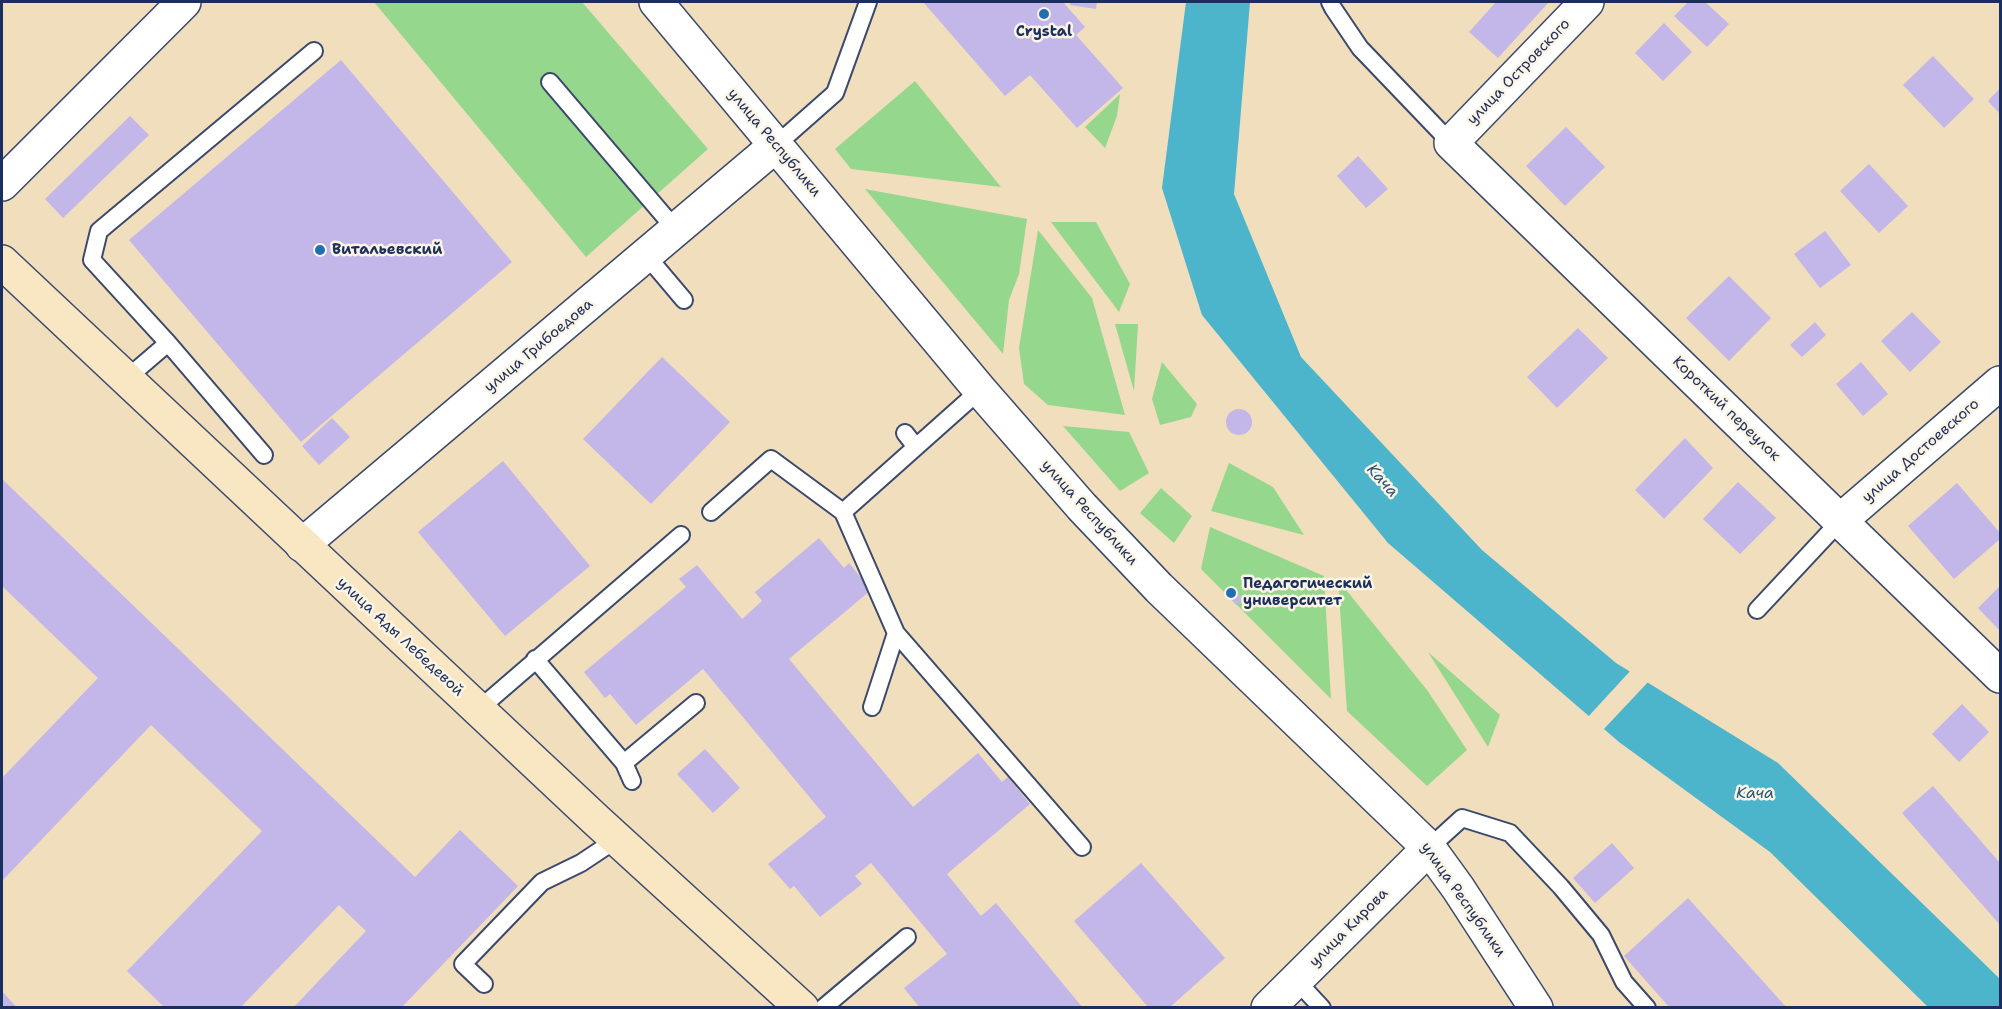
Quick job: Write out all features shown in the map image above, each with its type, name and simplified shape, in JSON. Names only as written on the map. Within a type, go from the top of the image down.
[{"type":"main road","name":"улица Ады Лебедевой","points":[[2,262],[478,710],[802,1008]]},
{"type":"street","points":[[2,183],[184,2]]},
{"type":"street","name":"улица Республики","points":[[656,2],[980,390],[1082,507],[1159,588],[1430,848],[1536,1008]]},
{"type":"street","name":"улица Островского","points":[[1451,143],[1587,2]]},
{"type":"street","name":"Короткий переулок","points":[[1451,143],[2001,676]]},
{"type":"street","name":"улица Грибоедова","points":[[302,545],[775,146]]},
{"type":"street","name":"улица Достоевского","points":[[1841,520],[2001,383]]},
{"type":"street","name":"улица Кирова","points":[[1268,1008],[1430,848]]},
{"type":"lane","points":[[775,146],[835,93],[868,2]]},
{"type":"lane","points":[[1330,2],[1360,48],[1451,143]]},
{"type":"lane","points":[[264,455],[168,343],[92,260],[99,231],[314,51]]},
{"type":"lane","points":[[550,82],[676,230]]},
{"type":"lane","points":[[646,255],[684,300]]},
{"type":"lane","points":[[126,379],[168,343]]},
{"type":"lane","points":[[843,512],[980,390]]},
{"type":"lane","points":[[905,433],[916,447]]},
{"type":"lane","points":[[711,512],[771,459],[843,512],[896,633],[1082,847]]},
{"type":"lane","points":[[1757,610],[1841,520]]},
{"type":"lane","points":[[478,710],[681,535]]},
{"type":"lane","points":[[872,707],[896,633]]},
{"type":"lane","points":[[535,659],[624,763],[632,781]]},
{"type":"lane","points":[[624,763],[696,703]]},
{"type":"lane","points":[[1430,848],[1462,818],[1510,833],[1561,887],[1601,935],[1624,982],[1647,1008]]},
{"type":"lane","points":[[484,984],[463,964],[542,882],[580,863],[617,839]]},
{"type":"lane","points":[[823,1008],[907,937]]},
{"type":"lane","points":[[1296,980],[1322,1008]]},
{"type":"green space","points":[[374,2],[582,2],[708,149],[586,257]]},
{"type":"green space","points":[[915,81],[1001,187],[851,169],[835,149]]},
{"type":"green space","points":[[1120,94],[1117,116],[1105,148],[1085,127]]},
{"type":"green space","points":[[865,189],[1027,219],[1019,274],[1009,300],[1003,354]]},
{"type":"green space","points":[[1051,222],[1096,222],[1130,284],[1119,312]]},
{"type":"green space","points":[[1038,230],[1092,298],[1125,415],[1048,405],[1024,384],[1019,348]]},
{"type":"green space","points":[[1115,324],[1138,324],[1134,391]]},
{"type":"green space","points":[[1162,362],[1197,404],[1191,417],[1160,425],[1152,399]]},
{"type":"green space","points":[[1063,426],[1129,432],[1149,473],[1120,491]]},
{"type":"green space","points":[[1229,463],[1273,487],[1304,535],[1211,511]]},
{"type":"green space","points":[[1161,488],[1192,516],[1174,543],[1140,513]]},
{"type":"green space","points":[[1210,527],[1324,576],[1331,699],[1201,569]]},
{"type":"green space","points":[[1338,580],[1427,690],[1467,750],[1427,786],[1347,711]]},
{"type":"green space","points":[[1428,652],[1500,715],[1488,747]]},
{"type":"water","name":"Кача","points":[[1186,2],[1250,2],[1234,194],[1301,357],[1482,550],[1616,663],[1778,763],[2000,979],[2000,1007],[1928,1007],[1770,852],[1619,742],[1388,543],[1202,315],[1162,188]]},
{"type":"pier","points":[[1632,669],[1650,680],[1602,731],[1587,718]]},
{"type":"building","points":[[923,2],[1063,2],[1085,27],[1076,35],[1123,88],[1077,128],[1030,75],[1005,96]]},
{"type":"building","points":[[1070,2],[1097,2],[1096,9],[1070,5]]},
{"type":"building","points":[[1496,2],[1549,2],[1498,58],[1469,32]]},
{"type":"building","points":[[1688,2],[1705,2],[1729,24],[1707,47],[1674,16]]},
{"type":"building","points":[[1664,23],[1692,52],[1663,81],[1635,53]]},
{"type":"building","points":[[1933,56],[1974,99],[1944,128],[1903,85]]},
{"type":"building","name":"Витальевский","points":[[341,60],[512,262],[301,442],[129,240]]},
{"type":"building","points":[[2000,88],[2000,114],[1988,101]]},
{"type":"building","points":[[130,116],[149,135],[63,218],[45,199]]},
{"type":"building","points":[[1566,127],[1605,167],[1565,206],[1526,166]]},
{"type":"building","points":[[1358,156],[1388,189],[1366,208],[1337,176]]},
{"type":"building","points":[[1869,164],[1908,206],[1879,233],[1840,191]]},
{"type":"building","points":[[1825,231],[1851,265],[1820,288],[1794,254]]},
{"type":"building","points":[[1729,276],[1771,318],[1729,361],[1686,318]]},
{"type":"building","points":[[1912,312],[1941,342],[1910,372],[1881,341]]},
{"type":"building","points":[[1815,322],[1826,335],[1802,357],[1790,345]]},
{"type":"building","points":[[1578,328],[1608,358],[1557,408],[1527,377]]},
{"type":"building","points":[[662,357],[730,422],[651,504],[583,439]]},
{"type":"building","points":[[1861,362],[1888,394],[1863,416],[1836,384]]},
{"type":"building","points":[[1239,409],[1248,413],[1252,422],[1248,431],[1239,435],[1230,431],[1226,422],[1230,413]]},
{"type":"building","points":[[332,418],[350,437],[319,465],[302,446]]},
{"type":"building","points":[[1685,438],[1713,468],[1664,519],[1635,490]]},
{"type":"building","points":[[503,461],[590,566],[505,636],[418,532]]},
{"type":"building","points":[[2,479],[415,877],[460,830],[518,886],[401,1008],[293,1008],[366,931],[339,905],[240,1008],[165,1008],[127,971],[262,831],[151,725],[2,881],[2,778],[98,678],[2,586]]},
{"type":"building","points":[[1738,482],[1776,518],[1740,554],[1703,519]]},
{"type":"building","points":[[1957,483],[2000,533],[2000,539],[1954,579],[1908,526]]},
{"type":"building","points":[[819,538],[844,568],[849,563],[871,590],[789,659],[913,807],[978,753],[1002,782],[1008,777],[1030,804],[947,874],[981,916],[996,903],[1083,1008],[920,1008],[904,988],[947,954],[871,863],[855,876],[862,884],[820,917],[794,886],[790,889],[768,864],[826,817],[703,669],[636,725],[610,694],[605,698],[584,672],[686,587],[679,579],[697,565],[742,619],[762,601],[755,592]]},
{"type":"building","points":[[1230,586],[1243,599],[1236,605],[1224,591]]},
{"type":"building","points":[[2000,586],[2000,631],[1978,608]]},
{"type":"building","points":[[1962,704],[1989,732],[1959,762],[1932,734]]},
{"type":"building","points":[[705,749],[740,788],[713,813],[677,774]]},
{"type":"building","points":[[1933,786],[2000,863],[2000,925],[1902,813]]},
{"type":"building","points":[[1612,843],[1634,868],[1595,903],[1573,878]]},
{"type":"building","points":[[1141,863],[1225,958],[1169,1008],[1149,1008],[1074,921]]},
{"type":"building","points":[[1688,898],[1787,1008],[1670,1008],[1624,956]]},
{"type":"building","points":[[2,991],[17,1008],[2,1008]]},
{"type":"place","name":"Crystal","points":[[1044,14]]},
{"type":"place","name":"Витальевский","points":[[320,250]]},
{"type":"place","name":"Педагогический университет","points":[[1231,593]]}]
